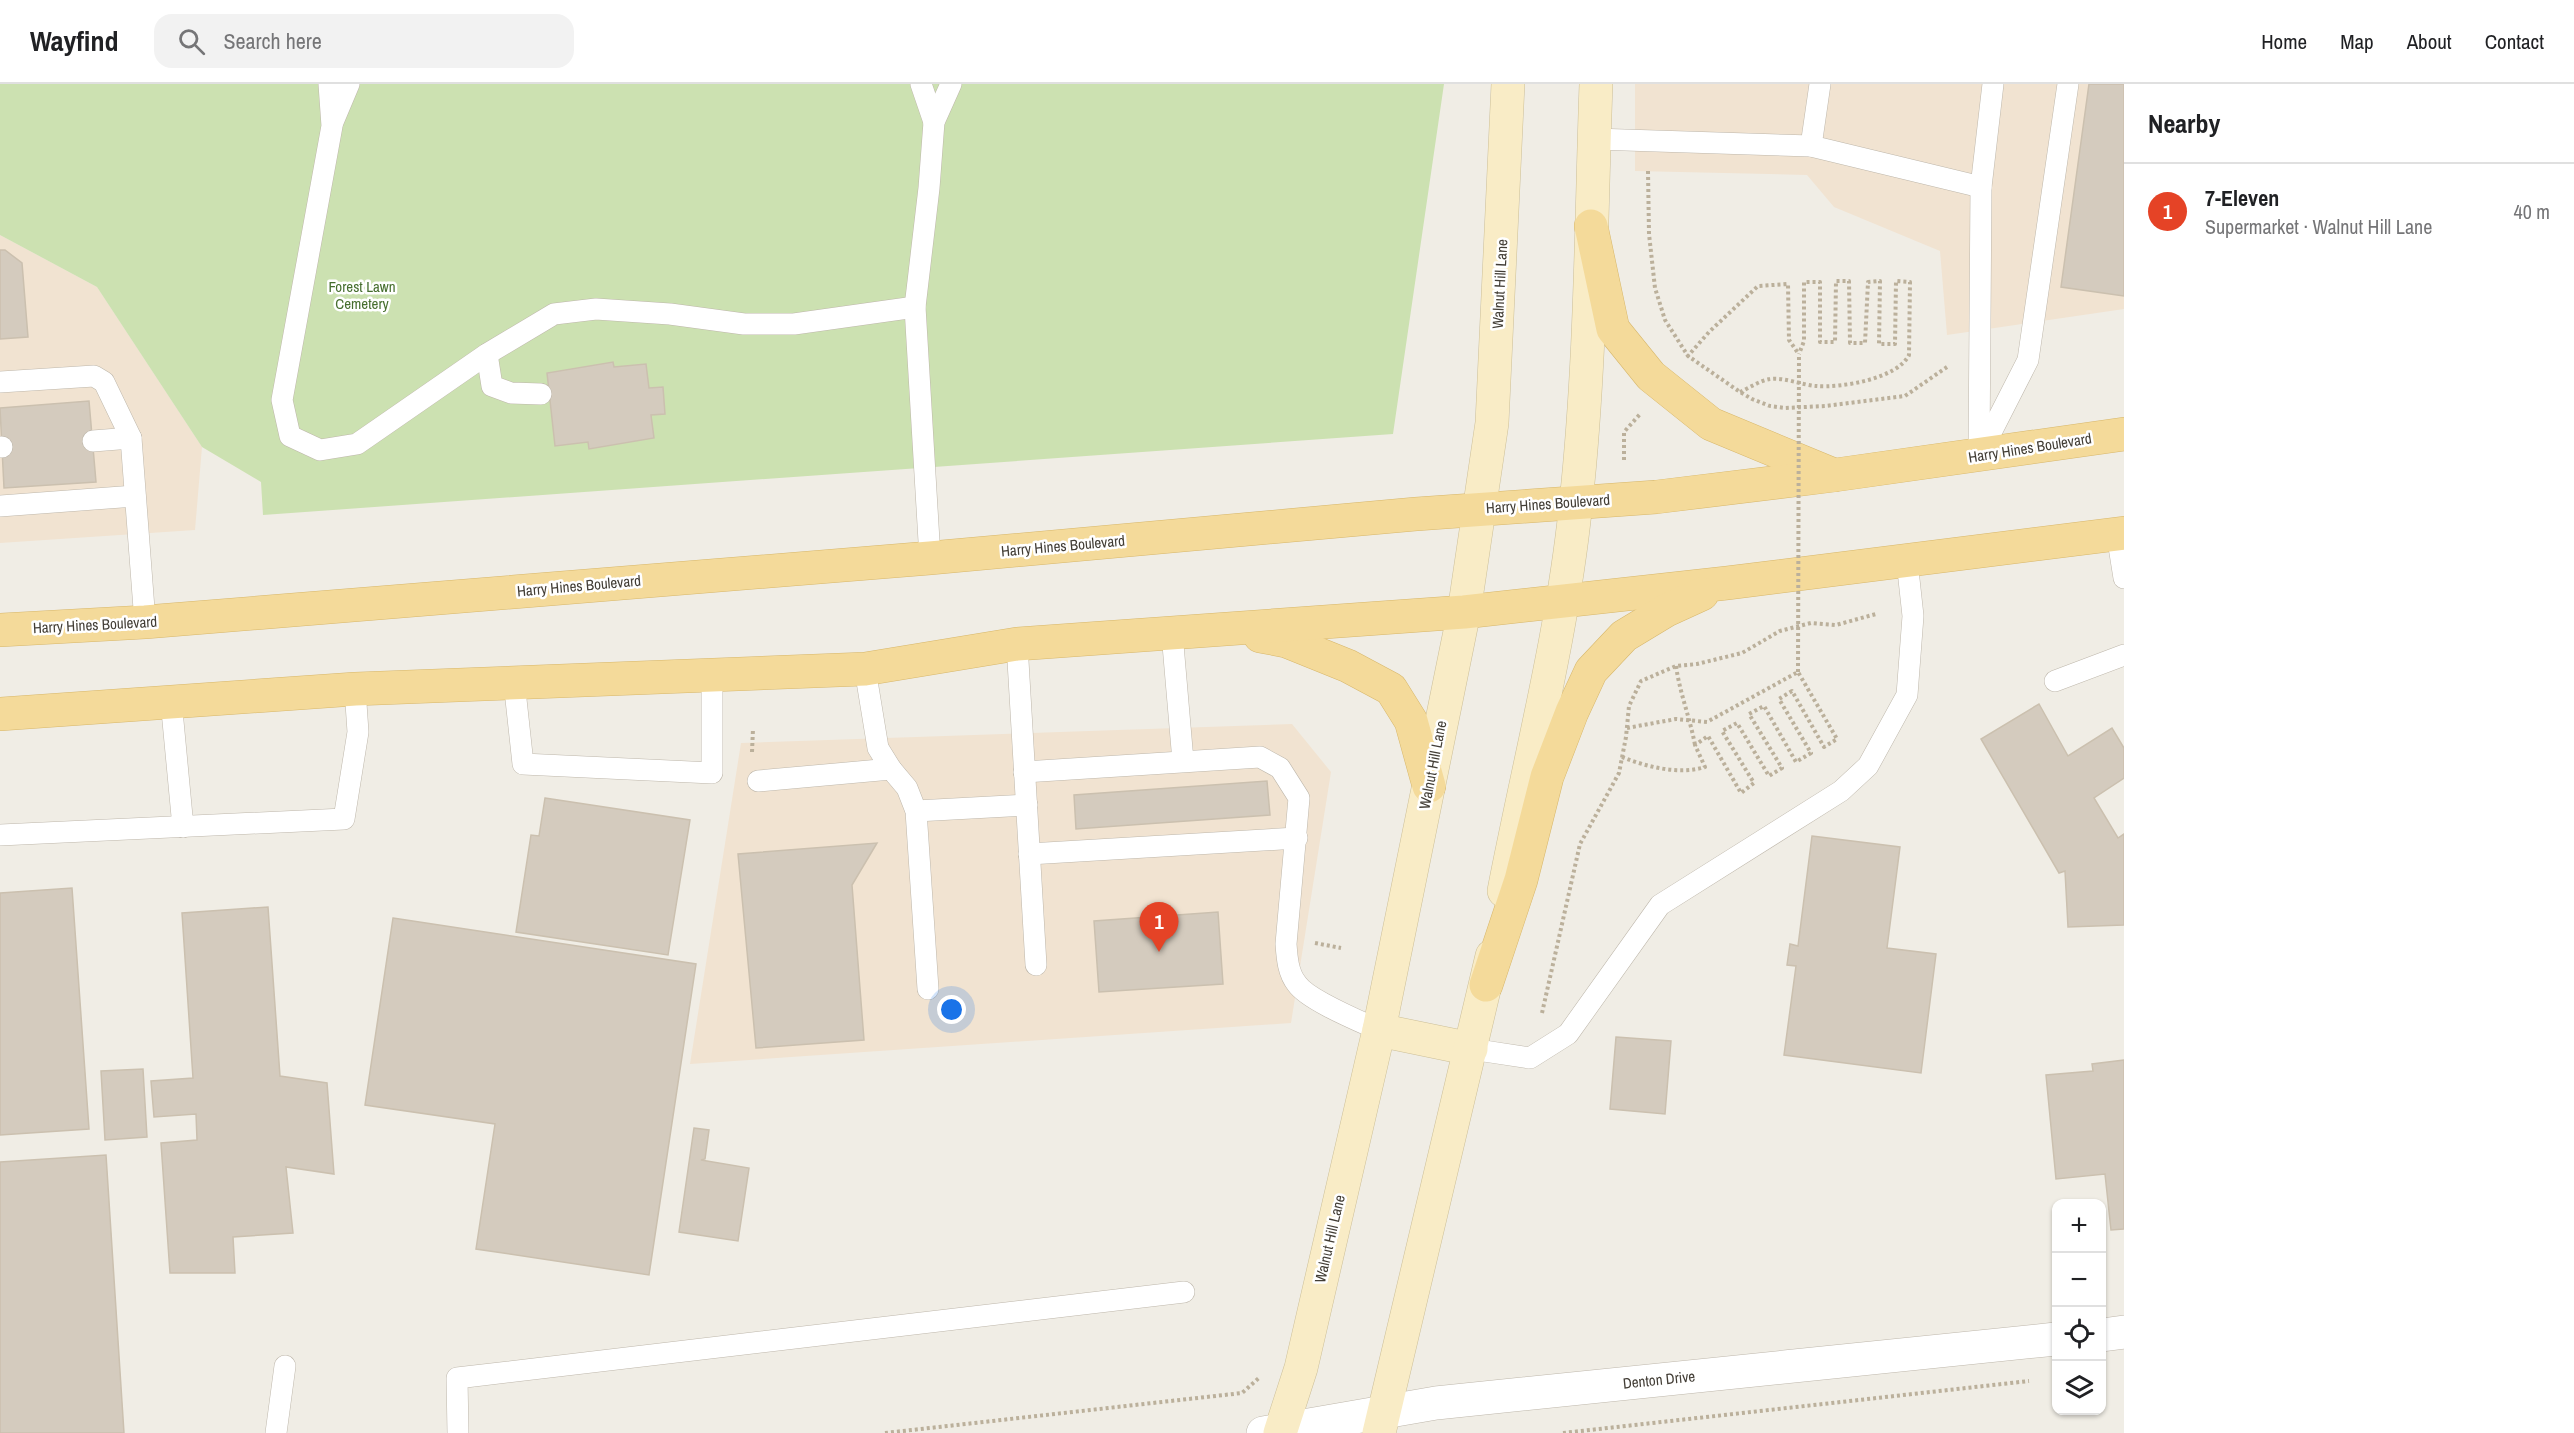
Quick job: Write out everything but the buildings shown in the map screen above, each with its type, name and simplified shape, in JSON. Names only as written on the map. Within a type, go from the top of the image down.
[{"type":"main road","name":"Walnut Hill Lane","points":[[1275,1432],[1301,1368],[1379,1030],[1464,612],[1481,510],[1492,423],[1508,84]]},
{"type":"main road","points":[[1381,1422],[1486,985],[1563,599],[1576,501],[1590,304],[1596,84]]},
{"type":"main road","points":[[1592,226],[1613,329],[1651,376],[1711,424],[1835,475]]},
{"type":"main road","name":"Harry Hines Boulevard","points":[[0,630],[146,622],[930,558],[1576,501],[1656,497],[1979,456],[2124,434]]},
{"type":"main road","points":[[0,714],[171,700],[355,689],[865,669],[1017,644],[1464,612],[1563,599],[1727,583],[2120,534]]},
{"type":"main road","points":[[1486,985],[1521,880],[1547,777],[1572,712],[1591,671],[1624,636],[1667,610],[1727,583]]},
{"type":"main road","points":[[1222,630],[1286,641],[1348,666],[1391,690],[1411,721],[1429,786]]},
{"type":"main road","points":[[1379,1030],[1471,1049]]},
{"type":"street","points":[[2106,1334],[2124,1332]]},
{"type":"street","name":"Denton Drive","points":[[1275,1432],[1381,1422],[1436,1403],[2052,1339]]},
{"type":"lane","points":[[329,84],[332,126]]},
{"type":"lane","points":[[349,84],[332,126],[282,400],[290,436],[320,450],[357,444],[487,354],[554,314],[596,309],[670,314],[744,324],[794,324],[915,307]]},
{"type":"lane","points":[[921,84],[934,122]]},
{"type":"lane","points":[[930,558],[915,307],[930,188],[934,122],[951,84]]},
{"type":"lane","points":[[1811,146],[1820,84]]},
{"type":"lane","points":[[1979,456],[1981,187],[1994,84]]},
{"type":"lane","points":[[1979,456],[2028,360],[2068,84]]},
{"type":"lane","points":[[1594,139],[1811,146],[1981,187]]},
{"type":"lane","points":[[487,354],[492,386],[511,393],[541,394]]},
{"type":"lane","points":[[0,382],[94,376],[104,382],[131,438],[146,622]]},
{"type":"lane","points":[[93,441],[131,438]]},
{"type":"lane","points":[[0,506],[135,496]]},
{"type":"lane","points":[[2120,534],[2124,579]]},
{"type":"lane","points":[[1471,1049],[1530,1058],[1568,1034],[1660,905],[1841,791],[1868,766],[1907,695],[1913,616],[1907,561]]},
{"type":"lane","points":[[1172,633],[1183,761]]},
{"type":"lane","points":[[1017,644],[1036,964]]},
{"type":"lane","points":[[2055,681],[2124,655]]},
{"type":"lane","points":[[865,669],[873,730],[878,748],[891,769],[907,788],[916,811],[928,989]]},
{"type":"lane","points":[[514,681],[522,764],[712,773],[712,676]]},
{"type":"lane","points":[[0,835],[344,819],[358,732],[355,689]]},
{"type":"lane","points":[[171,700],[183,827]]},
{"type":"lane","points":[[1024,772],[1260,757],[1280,768],[1299,798],[1286,944],[1287,963],[1297,985],[1331,1008],[1379,1030]]},
{"type":"lane","points":[[758,781],[891,769]]},
{"type":"lane","points":[[916,811],[1027,805]]},
{"type":"lane","points":[[1029,854],[1297,838]]},
{"type":"lane","points":[[458,1433],[458,1378],[1184,1292]]},
{"type":"lane","points":[[276,1433],[285,1366]]},
{"type":"path","points":[[1646,140],[1649,234],[1655,288],[1665,320],[1688,356],[1752,399],[1770,406],[1785,408],[1825,406],[1905,396],[1947,366]]},
{"type":"path","points":[[1695,745],[1708,736],[1741,793],[1754,783],[1722,731],[1737,723],[1769,776],[1782,768],[1749,714],[1764,706],[1796,762],[1811,753],[1779,699],[1792,691],[1824,747],[1837,739],[1798,672],[1798,354],[1804,341],[1804,282],[1820,282],[1820,342],[1835,342],[1836,281],[1849,281],[1850,343],[1865,343],[1868,282],[1880,281],[1879,344],[1895,344],[1896,281],[1910,282],[1909,355],[1906,361],[1890,371],[1864,381],[1837,386],[1816,386],[1770,379],[1740,392]]},
{"type":"path","points":[[1680,364],[1758,285],[1788,284],[1789,340],[1798,354]]},
{"type":"path","points":[[1624,460],[1624,432],[1647,405]]},
{"type":"path","points":[[1542,1013],[1580,844],[1619,773],[1629,706],[1641,681],[1676,666],[1697,664],[1742,652],[1780,631],[1811,623],[1836,625],[1876,614]]},
{"type":"path","points":[[1622,757],[1656,767],[1678,770],[1705,767],[1695,745],[1690,720],[1681,698],[1676,666]]},
{"type":"path","points":[[1627,728],[1676,719],[1707,722],[1798,672]]},
{"type":"path","points":[[1309,942],[1341,948]]},
{"type":"path","points":[[885,1433],[1242,1394],[1260,1378]]},
{"type":"path","points":[[1563,1433],[2033,1380]]},
{"type":"shaded area","points":[[1635,84],[2124,84],[2124,309],[1947,335],[1940,251],[1834,207],[1807,175],[1635,171]]},
{"type":"shaded area","points":[[0,235],[97,287],[202,447],[195,530],[0,543]]},
{"type":"shaded area","points":[[1292,724],[1331,772],[1291,1023],[690,1064],[741,743]]},
{"type":"green space","name":"Forest Lawn Cemetery","points":[[0,84],[1444,84],[1393,434],[263,515],[261,482],[202,447],[97,287],[0,235]]},
{"type":"place","name":"7-Eleven","points":[[1159,952]]}]
